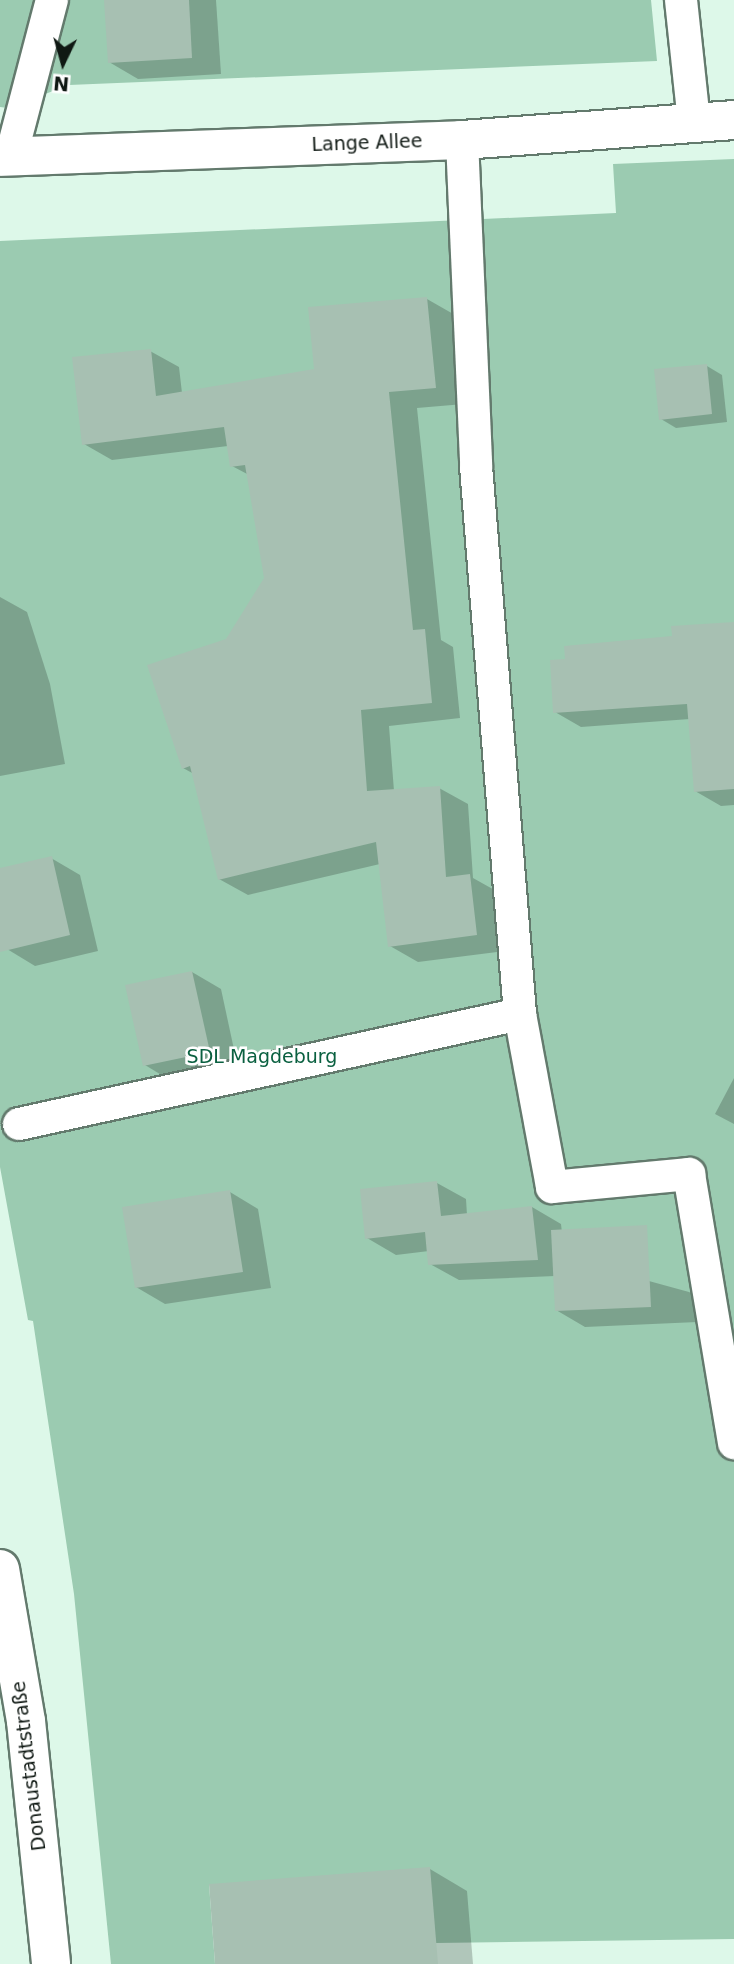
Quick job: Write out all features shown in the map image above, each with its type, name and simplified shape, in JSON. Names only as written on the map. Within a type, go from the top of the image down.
[{"type":"street","name":"Lange Allee","points":[[6,156],[461,140],[734,120]]},
{"type":"street","name":"Donaustadtstraße","points":[[0,1570],[26,1721],[51,1964]]},
{"type":"lane","points":[[6,156],[52,0]]},
{"type":"lane","points":[[681,0],[694,122]]},
{"type":"lane","points":[[461,140],[476,466],[520,1014],[552,1187],[689,1174],[734,1443]]},
{"type":"lane","points":[[19,1124],[520,1014]]},
{"type":"green space","points":[[0,0],[651,0],[657,61],[69,85],[8,108],[0,107]]},
{"type":"green space","name":"SDL Magdeburg","points":[[734,159],[734,1939],[436,1943],[209,1884],[215,1964],[111,1964],[74,1594],[33,1321],[28,1320],[0,1167],[0,241],[616,213],[613,164]]},
{"type":"building","points":[[104,0],[189,0],[192,58],[108,63]]},
{"type":"building","points":[[427,297],[436,388],[389,392],[413,630],[425,629],[432,703],[361,710],[367,791],[440,786],[446,877],[470,874],[477,935],[388,947],[376,842],[218,880],[190,766],[182,769],[147,665],[226,639],[264,578],[245,465],[230,467],[224,427],[82,445],[72,357],[151,349],[156,396],[314,369],[308,307]]},
{"type":"building","points":[[707,364],[712,414],[659,420],[654,369]]},
{"type":"building","points":[[734,622],[734,789],[694,792],[687,704],[553,713],[550,660],[565,659],[564,646],[672,636],[671,626]]},
{"type":"building","points":[[52,856],[70,935],[0,952],[0,868]]},
{"type":"building","points":[[192,971],[210,1052],[143,1066],[125,985]]},
{"type":"building","points":[[437,1181],[441,1216],[532,1206],[538,1260],[428,1265],[425,1232],[365,1239],[360,1189]]},
{"type":"building","points":[[230,1190],[243,1272],[135,1288],[122,1207]]},
{"type":"building","points":[[647,1225],[651,1307],[555,1311],[551,1230]]},
{"type":"building","points":[[430,1867],[438,1964],[215,1964],[209,1884]]}]
